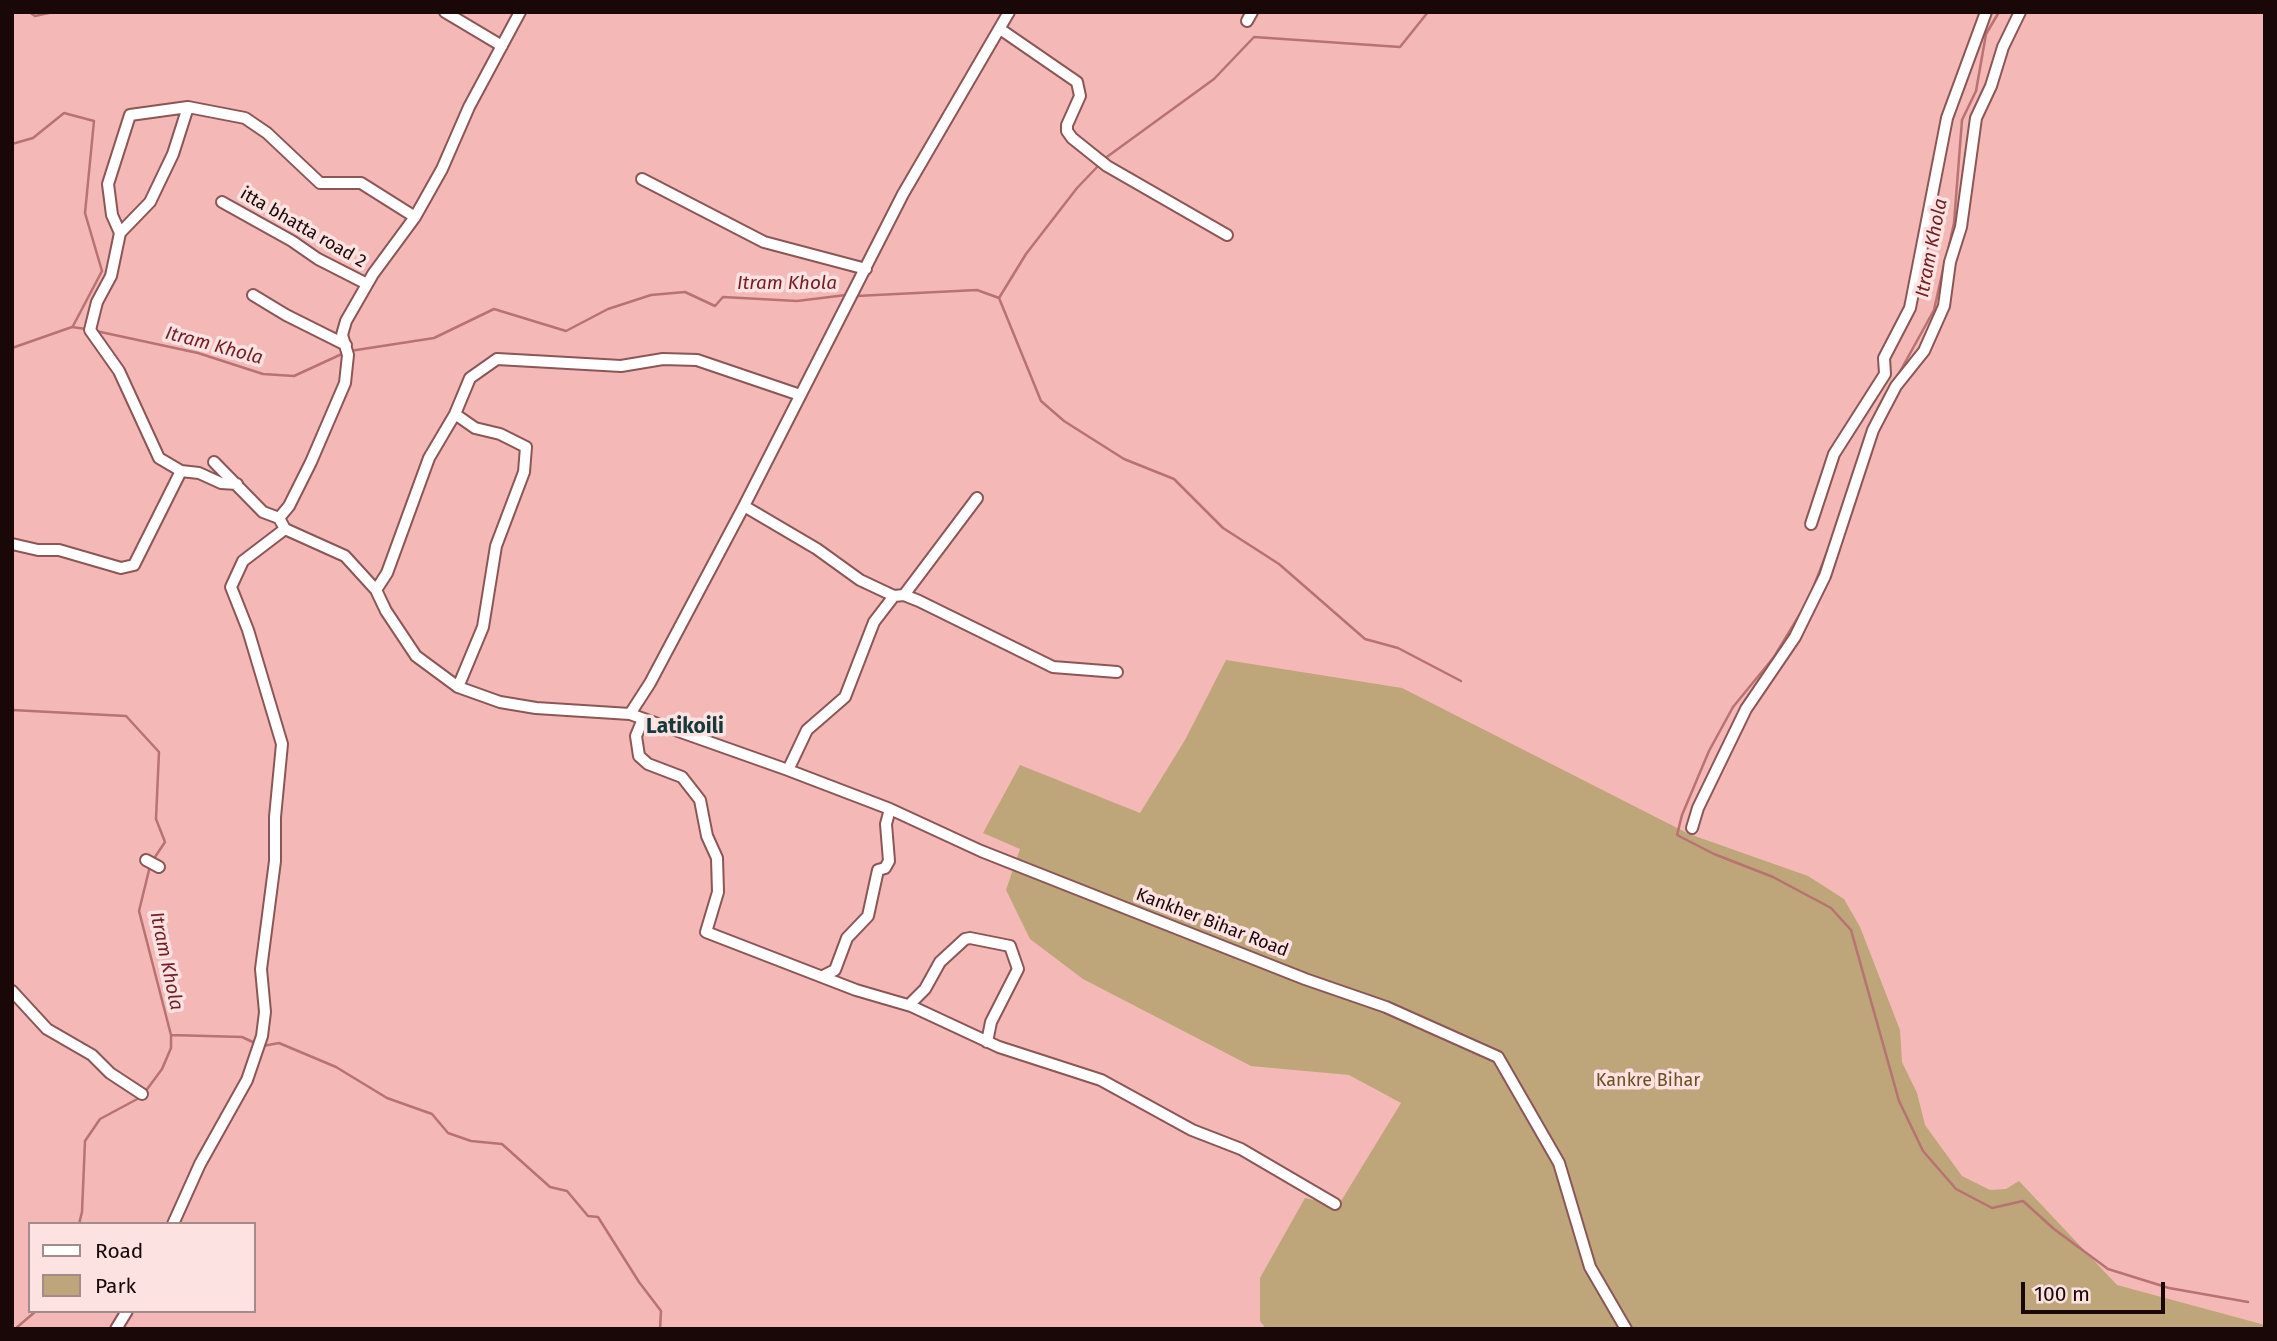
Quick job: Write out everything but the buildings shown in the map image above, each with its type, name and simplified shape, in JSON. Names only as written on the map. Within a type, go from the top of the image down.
[{"type":"street","points":[[444,12],[502,46]]},
{"type":"street","points":[[279,518],[289,506],[311,462],[345,383],[347,350],[343,329],[368,284],[415,217],[442,169],[469,107],[520,12]]},
{"type":"street","points":[[214,462],[263,512],[279,518],[285,529],[345,556],[376,590],[386,611],[416,656],[458,687],[499,702],[536,708],[630,713],[650,683],[744,506],[903,194],[1009,12]]},
{"type":"street","points":[[1811,524],[1834,454],[1885,374],[1884,358],[1910,308],[1947,118],[1986,12]]},
{"type":"street","points":[[1692,828],[1698,808],[1746,709],[1795,637],[1819,588],[1873,430],[1896,386],[1924,351],[1944,306],[1950,262],[1961,227],[1976,118],[1991,86],[2003,47],[2020,12]]},
{"type":"street","points":[[1000,29],[1077,82],[1080,96],[1066,131],[1107,166],[1227,235]]},
{"type":"street","points":[[120,233],[112,215],[108,184],[130,115],[188,107],[245,118],[267,133],[320,183],[361,183],[415,217]]},
{"type":"street","points":[[188,107],[173,154],[150,202],[120,233],[111,276],[97,302],[90,330],[119,371],[159,458],[181,471],[199,473],[221,483],[237,484]]},
{"type":"street","points":[[642,179],[764,243],[866,269]]},
{"type":"street","name":"itta bhatta road 2","points":[[222,202],[292,241],[318,260],[368,284]]},
{"type":"street","points":[[253,295],[347,350]]},
{"type":"street","points":[[376,590],[387,573],[429,458],[455,414],[470,379],[497,359],[621,366],[663,359],[697,360],[800,395]]},
{"type":"street","points":[[455,414],[475,428],[500,434],[526,447],[524,472],[496,546],[483,627],[458,687]]},
{"type":"street","points":[[12,544],[38,550],[60,550],[121,568],[134,565],[181,471]]},
{"type":"street","points":[[788,770],[807,730],[845,697],[874,622],[977,498]]},
{"type":"street","points":[[744,506],[817,549],[860,580],[899,595],[1053,667],[1117,672]]},
{"type":"street","points":[[174,1222],[258,1052],[262,1036],[265,1012],[261,969],[275,861],[275,817],[282,744],[248,631],[231,587],[243,562],[285,529]]},
{"type":"street","name":"Kankher Bihar Road","points":[[630,713],[890,809],[981,851],[1305,979],[1386,1007],[1498,1057],[1559,1163],[1590,1267],[1626,1329]]},
{"type":"street","points":[[643,719],[636,736],[639,756],[648,764],[682,777],[700,800],[707,836],[717,858],[718,892],[706,932],[856,990],[909,1005],[987,1042],[1101,1080],[1192,1130],[1241,1149],[1335,1205]]},
{"type":"street","points":[[822,976],[835,970],[847,937],[868,916],[878,870],[885,868],[889,861],[886,824],[890,809]]},
{"type":"street","points":[[146,860],[159,867]]},
{"type":"street","points":[[909,1005],[925,989],[940,962],[965,939],[970,937],[1010,946],[1018,970],[990,1022],[987,1042]]},
{"type":"street","points":[[12,991],[47,1029],[92,1055],[110,1073],[142,1094]]},
{"type":"street","points":[[116,1329],[126,1313]]},
{"type":"green space","name":"Kankre Bihar","points":[[1226,660],[1402,688],[1689,834],[1808,876],[1844,899],[1860,927],[1900,1030],[1902,1062],[1917,1093],[1925,1125],[1962,1176],[1990,1190],[2006,1189],[2019,1181],[2117,1285],[2265,1325],[2265,1329],[1266,1329],[1260,1321],[1260,1278],[1305,1198],[1338,1206],[1401,1103],[1349,1075],[1251,1066],[1083,979],[1030,939],[1006,890],[1020,849],[983,833],[1020,765],[1140,813],[1185,740]]},
{"type":"waterway","points":[[29,12],[35,16],[53,12]]},
{"type":"waterway","name":"Itram Khola","points":[[1104,159],[1214,79],[1254,37],[1400,47],[1428,12]]},
{"type":"waterway","name":"Itram Khola","points":[[1947,255],[1954,223],[1962,120],[1976,91],[1986,34],[1999,12]]},
{"type":"waterway","points":[[12,144],[33,138],[64,113],[94,121],[85,213],[102,271],[73,326]]},
{"type":"waterway","name":"Itram Khola","points":[[856,296],[977,290],[999,298],[1026,254],[1077,188],[1100,164]]},
{"type":"waterway","name":"Itram Khola","points":[[1897,377],[1934,310],[1944,265]]},
{"type":"waterway","name":"Itram Khola","points":[[350,351],[434,338],[494,309],[566,331],[608,309],[651,295],[685,292],[715,306],[723,297],[797,301],[846,295]]},
{"type":"waterway","points":[[999,298],[1041,401],[1064,421],[1124,459],[1174,479],[1223,528],[1279,564],[1365,639],[1398,648],[1461,681]]},
{"type":"waterway","name":"Itram Khola","points":[[12,348],[72,327],[86,329]]},
{"type":"waterway","name":"Itram Khola","points":[[96,331],[198,353],[263,374],[294,376],[344,353]]},
{"type":"waterway","name":"Itram Khola","points":[[1873,420],[1882,401]]},
{"type":"waterway","points":[[1813,588],[1831,542]]},
{"type":"waterway","points":[[1806,604],[1774,657],[1733,707],[1709,751],[1682,815],[1677,835],[1714,854],[1773,877],[1831,908],[1851,930],[1899,1101],[1923,1151],[1956,1189],[1992,1208],[2023,1201],[2054,1229],[2108,1269],[2169,1288],[2248,1302]]},
{"type":"waterway","name":"Itram Khola","points":[[12,710],[126,716],[159,752],[156,819],[165,842],[153,860]]},
{"type":"waterway","name":"Itram Khola","points":[[145,1092],[162,1069],[171,1048],[171,1035],[139,911],[150,866]]},
{"type":"waterway","points":[[171,1035],[242,1037],[257,1044]]},
{"type":"waterway","points":[[263,1046],[279,1043],[336,1067],[387,1098],[432,1114],[448,1133],[471,1141],[502,1144],[550,1187],[567,1191],[588,1216],[598,1217],[639,1282],[661,1311],[660,1329]]},
{"type":"waterway","name":"Itram Khola","points":[[80,1222],[85,1141],[100,1119],[141,1097]]},
{"type":"waterway","name":"Itram Khola","points":[[15,1329],[34,1313]]},
{"type":"district","name":"Latikoili","points":[[685,727]]}]
